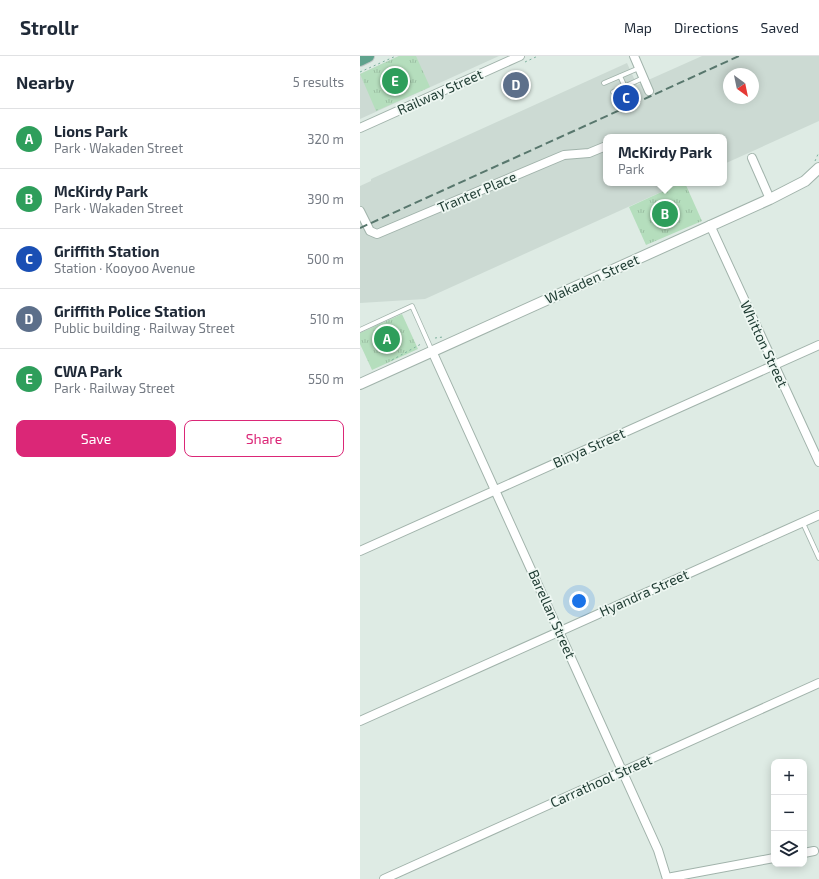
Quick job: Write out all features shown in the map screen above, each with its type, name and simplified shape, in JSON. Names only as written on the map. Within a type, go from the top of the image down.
[{"type":"main road","points":[[360,60],[368,56]]},
{"type":"street","name":"Railway Street","points":[[360,128],[520,56]]},
{"type":"street","points":[[634,56],[649,91]]},
{"type":"street","name":"Tranter Place","points":[[360,211],[370,231],[377,234],[564,155],[589,153],[603,147]]},
{"type":"street","points":[[752,158],[770,199]]},
{"type":"street","name":"Wakaden Street","points":[[360,384],[770,199],[806,181],[816,166]]},
{"type":"street","name":"Whitton Street","points":[[710,225],[819,462]]},
{"type":"street","name":"Binya Street","points":[[360,551],[773,364],[819,345]]},
{"type":"street","name":"Barellan Street","points":[[432,351],[658,850],[667,879]]},
{"type":"street","name":"Hyandra Street","points":[[360,720],[819,515]]},
{"type":"street","name":"Carrathool Street","points":[[384,879],[819,683]]},
{"type":"street","points":[[807,852],[814,851]]},
{"type":"street","points":[[667,879],[771,859]]},
{"type":"lane","points":[[604,83],[639,68]]},
{"type":"lane","points":[[620,76],[625,87]]},
{"type":"lane","points":[[613,92],[644,78]]},
{"type":"lane","points":[[360,330],[412,306],[432,351]]},
{"type":"lane","points":[[803,523],[819,558]]},
{"type":"path","points":[[360,72],[396,56]]},
{"type":"path","points":[[615,98],[634,90],[635,92],[641,89]]},
{"type":"path","points":[[816,166],[819,152]]},
{"type":"shaded area","points":[[399,56],[499,56],[360,119],[360,74]]},
{"type":"shaded area","points":[[702,56],[819,56],[819,121],[727,163],[727,134],[603,134],[603,186],[674,186],[425,299],[360,303],[360,186],[371,181],[371,179],[627,63],[637,85]]},
{"type":"green space","points":[[399,56],[416,56],[430,87],[376,111],[360,74]]},
{"type":"green space","points":[[674,186],[686,186],[702,221],[646,245],[629,207]]},
{"type":"green space","points":[[402,314],[418,349],[372,370],[360,344],[360,333]]},
{"type":"railway","points":[[360,228],[739,56]]},
{"type":"place","name":"CWA Park","points":[[395,81]]},
{"type":"place","name":"Griffith Police Station","points":[[516,85]]},
{"type":"place","name":"Griffith Station","points":[[626,98]]},
{"type":"place","name":"McKirdy Park","points":[[665,214]]},
{"type":"place","name":"Lions Park","points":[[387,339]]}]
